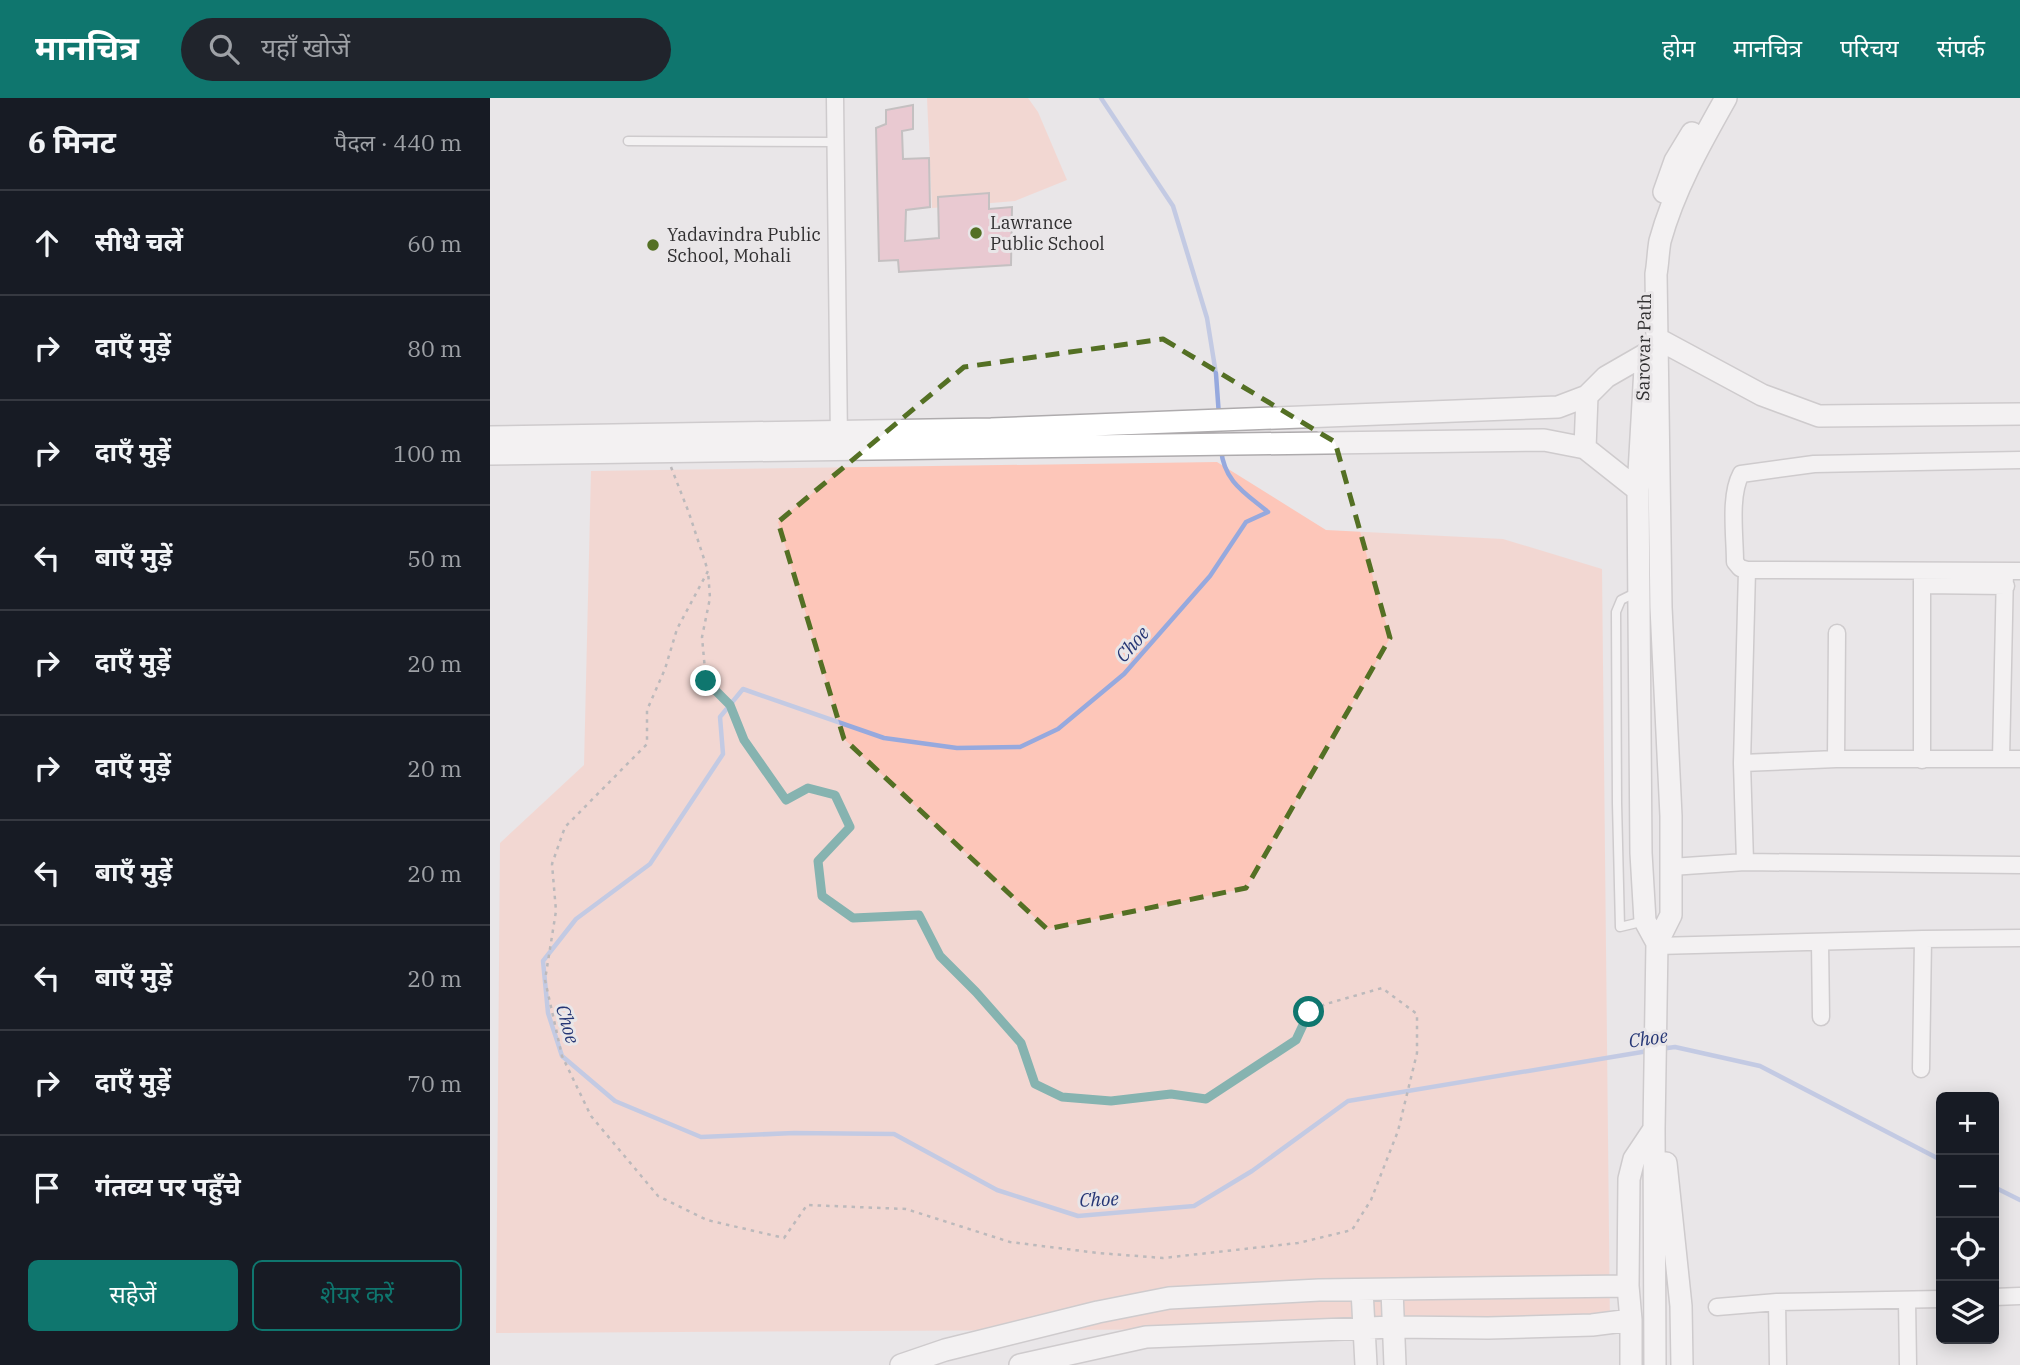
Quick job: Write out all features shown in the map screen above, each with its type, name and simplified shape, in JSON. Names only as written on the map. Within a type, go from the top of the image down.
[{"type":"main road","name":"Sarovar Path","points":[[1657,945],[1645,921],[1641,853],[1638,490],[1652,347],[1646,240],[1675,161],[1713,98]]},
{"type":"main road","points":[[1656,1365],[1654,1122],[1657,945],[1671,915],[1671,816],[1652,347],[1656,274],[1660,243],[1675,198],[1699,146],[1726,98]]},
{"type":"main road","points":[[1059,436],[1160,422],[1558,407],[1587,396],[1605,377],[1652,347]]},
{"type":"main road","points":[[1652,347],[1762,395],[1819,416],[2020,414]]},
{"type":"main road","points":[[1585,448],[1587,396]]},
{"type":"main road","points":[[1252,419],[1253,443]]},
{"type":"main road","points":[[490,437],[839,441],[1059,436],[1158,445],[1544,440],[1585,448],[1638,490]]},
{"type":"main road","points":[[490,454],[664,451],[839,441]]},
{"type":"main road","points":[[1631,1365],[1628,1286],[1630,1167],[1654,1122]]},
{"type":"main road","points":[[1654,1122],[1663,1125],[1681,1306],[1682,1365]]},
{"type":"main road","points":[[901,1365],[945,1350],[1098,1312],[1169,1298],[1362,1290],[1628,1286]]},
{"type":"main road","points":[[1362,1290],[1366,1365]]},
{"type":"main road","points":[[1392,1290],[1395,1365]]},
{"type":"main road","points":[[1020,1365],[1146,1337],[1393,1327],[1592,1325],[1631,1320]]},
{"type":"street","points":[[835,98],[839,441]]},
{"type":"street","points":[[2001,759],[2011,576],[1922,578],[1746,570],[1735,562],[1734,493],[1741,474],[1814,464],[2020,460]]},
{"type":"street","points":[[1745,862],[1742,763],[1746,570]]},
{"type":"street","points":[[1922,578],[1922,760]]},
{"type":"street","points":[[1836,760],[1837,633]]},
{"type":"street","points":[[1742,763],[2020,759]]},
{"type":"street","points":[[1671,867],[1745,862],[2020,865]]},
{"type":"street","points":[[1657,945],[2020,938]]},
{"type":"street","points":[[1921,1069],[1923,939]]},
{"type":"street","points":[[1820,942],[1821,1017]]},
{"type":"street","points":[[1999,1297],[2020,1296]]},
{"type":"street","points":[[1717,1307],[1777,1302],[1936,1299]]},
{"type":"street","points":[[1907,1300],[1908,1365]]},
{"type":"street","points":[[1777,1302],[1778,1365]]},
{"type":"lane","points":[[628,141],[836,142]]},
{"type":"path","points":[[664,451],[689,513],[708,572],[710,598],[702,637],[706,681],[730,705],[744,740],[786,800],[808,788],[835,795],[850,827],[818,861],[822,896],[853,918],[919,915],[940,956],[1021,1043],[1035,1084],[1062,1097],[1111,1101],[1171,1094],[1206,1099],[1296,1040],[1309,1012],[1326,1004],[1382,988],[1418,1014],[1417,1053],[1398,1131],[1371,1200],[1352,1230],[1298,1243],[1163,1258],[1010,1242],[906,1209],[807,1205],[784,1238],[708,1220],[658,1196],[592,1116],[562,1056],[545,980],[556,911],[552,864],[565,827],[647,744],[647,710],[665,668],[677,628],[708,572]]},
{"type":"highlighted area","points":[[1163,339],[1335,442],[1390,638],[1246,888],[1047,929],[844,739],[778,522],[964,367]]},
{"type":"shaded area","points":[[927,98],[1028,98],[1038,112],[1067,180],[1015,201],[932,208]]},
{"type":"shaded area","points":[[1217,462],[1326,530],[1503,539],[1602,569],[1610,1327],[496,1333],[500,843],[584,765],[591,471]]},
{"type":"building","points":[[913,105],[913,129],[902,131],[903,159],[929,158],[930,207],[906,210],[905,241],[939,238],[938,197],[989,193],[989,209],[1012,207],[1011,265],[899,272],[898,260],[879,261],[876,128],[886,124],[886,110]]},
{"type":"waterway","name":"Choe","points":[[1101,98],[1173,206],[1207,318],[1216,374],[1219,416]]},
{"type":"waterway","name":"Choe","points":[[1221,449],[1226,470],[1231,478],[1268,512],[1246,522],[1210,576],[1124,674],[1058,729],[1020,747],[957,748],[884,738],[743,689],[720,717],[723,754],[650,864],[576,919],[543,961],[548,1013],[562,1056],[615,1101],[701,1137],[794,1133],[894,1134],[997,1190],[1078,1216],[1194,1206],[1252,1171],[1348,1101],[1648,1051]]},
{"type":"waterway","name":"Choe","points":[[1660,1049],[1675,1047],[1760,1066],[1936,1157]]},
{"type":"waterway","name":"Choe","points":[[1999,1190],[2020,1200]]},
{"type":"place","name":"Lawrance Public School","points":[[976,233]]},
{"type":"place","name":"Yadavindra Public School, Mohali","points":[[653,245]]},
{"type":"route","points":[[706,681],[730,705],[744,740],[786,800],[808,788],[835,795],[850,827],[818,861],[822,896],[853,918],[919,915],[940,956],[1021,1043],[1035,1084],[1062,1097],[1111,1101],[1171,1094],[1206,1099],[1296,1040],[1309,1012]]}]
